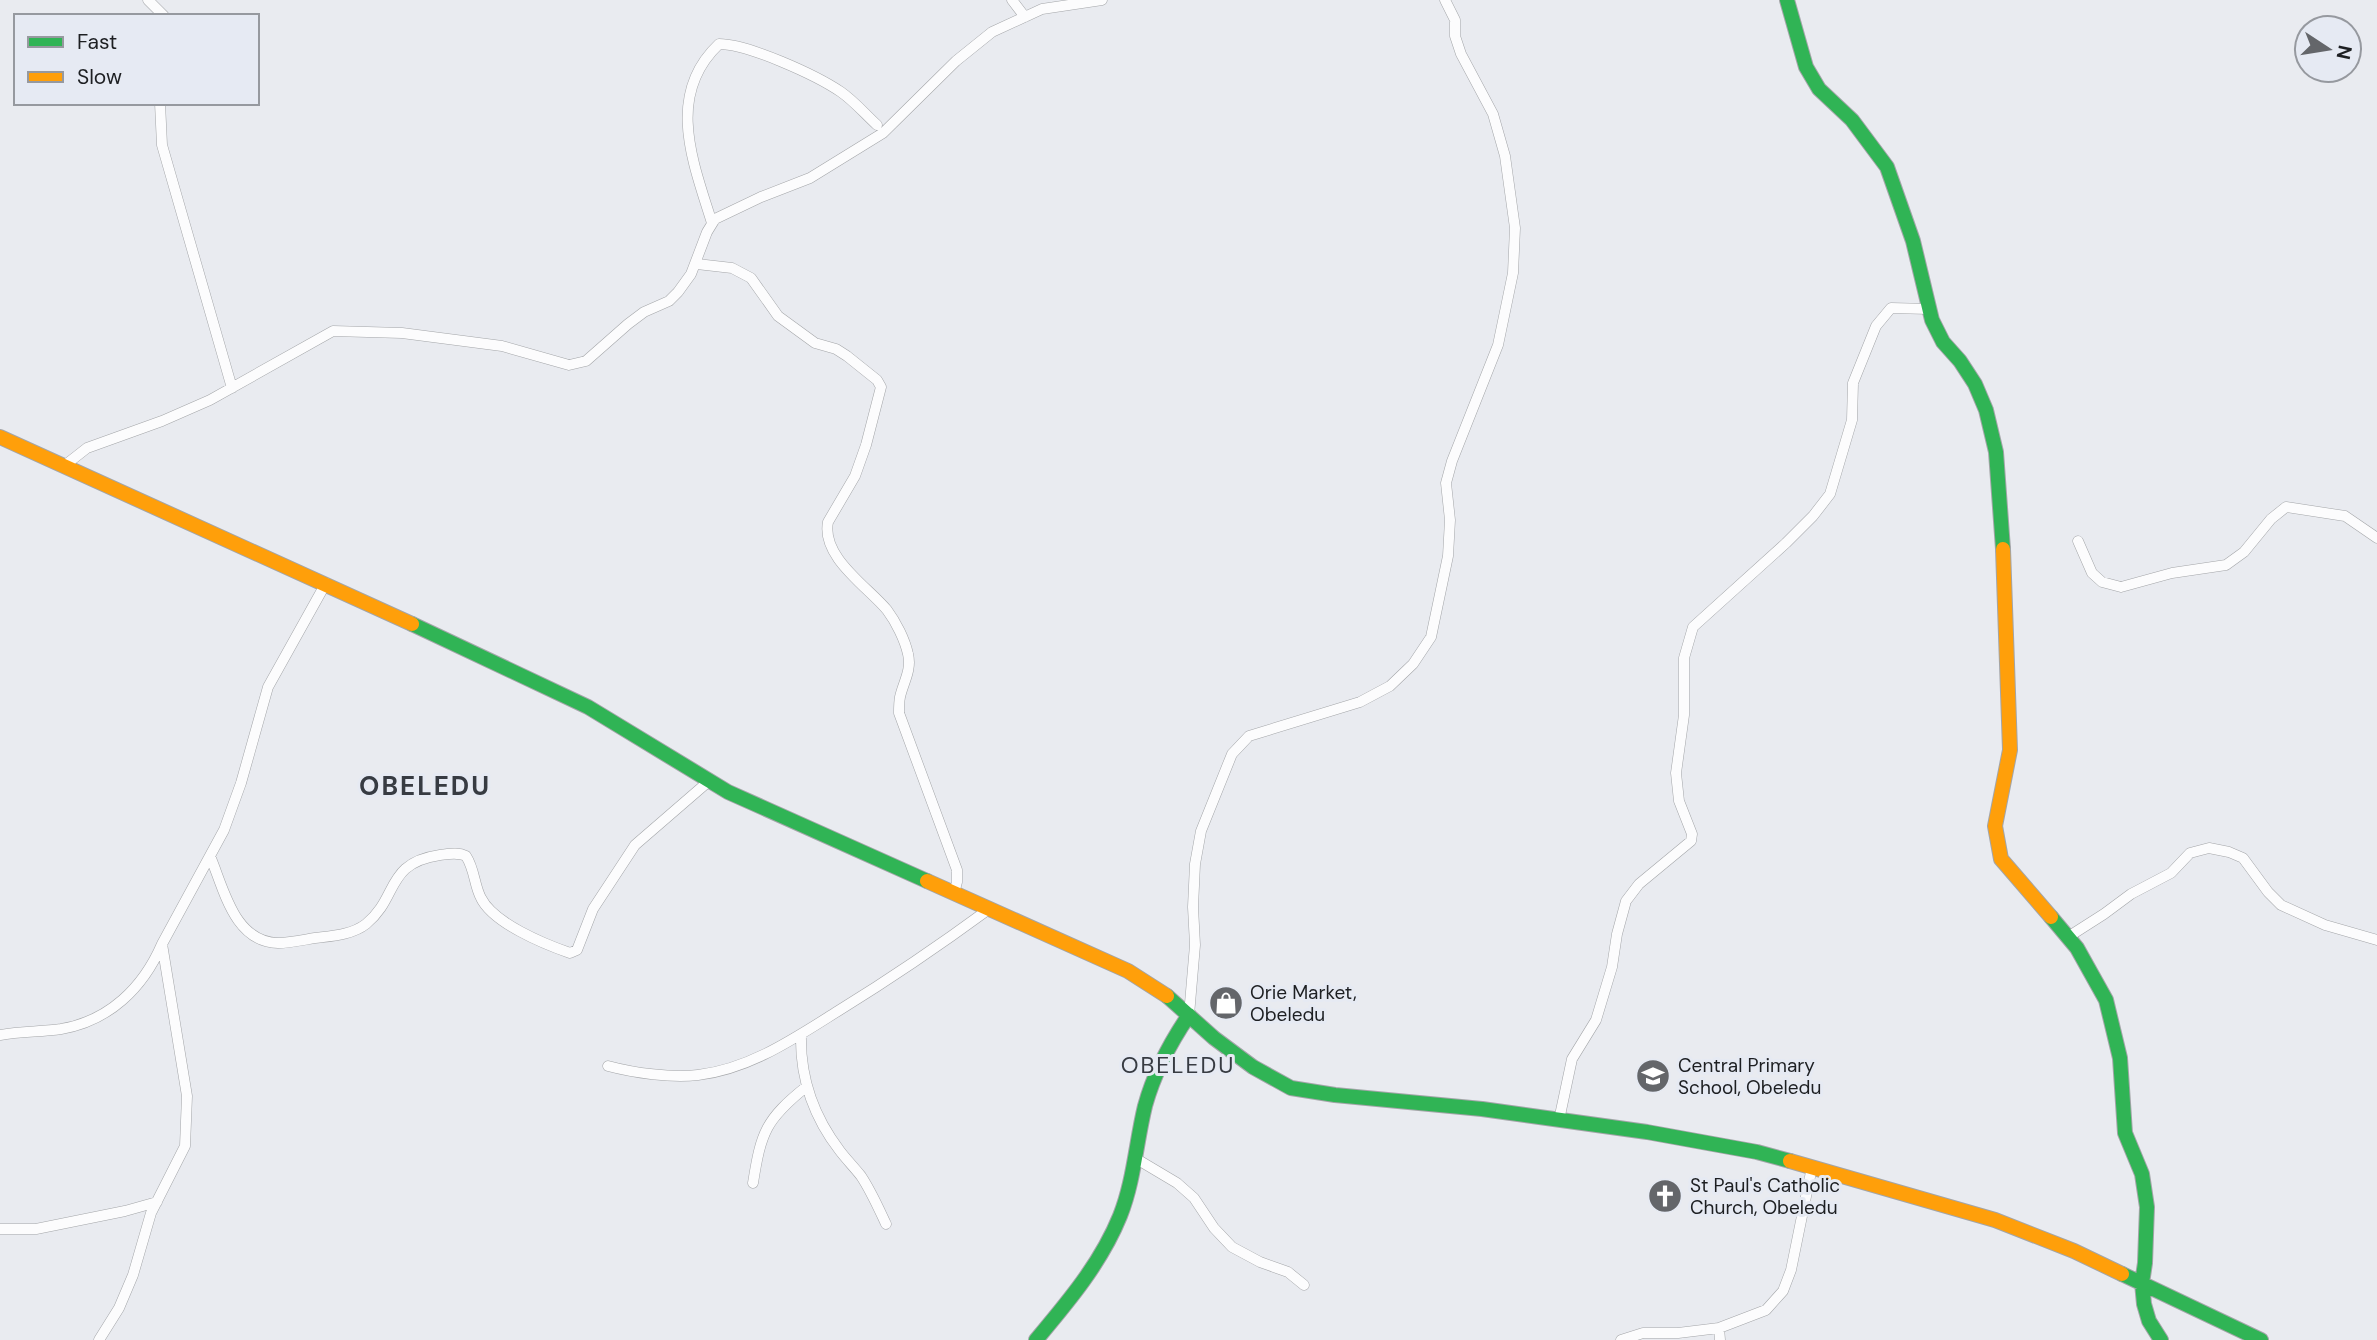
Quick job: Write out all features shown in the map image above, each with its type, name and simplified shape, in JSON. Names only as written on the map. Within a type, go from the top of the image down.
[{"type":"main road","points":[[1787,0],[1806,67],[1819,89],[1852,120],[1887,167],[1913,240],[1932,320],[1943,342],[1961,361],[1975,384],[1986,411],[1996,452],[2005,585],[2010,750],[1995,826],[2001,859],[2077,948],[2106,1000],[2120,1058],[2125,1133],[2142,1174],[2147,1207],[2142,1283],[2144,1304],[2149,1321],[2161,1340]]},
{"type":"main road","points":[[0,437],[326,583],[588,707],[728,792],[1128,971],[1169,997],[1214,1038],[1253,1066],[1291,1088],[1335,1095],[1482,1109],[1647,1132],[1757,1152],[1995,1220],[2074,1251],[2261,1340]]},
{"type":"main road","points":[[1036,1340],[1062,1309],[1104,1248],[1120,1217],[1146,1105],[1163,1058],[1189,1015]]},
{"type":"street","points":[[148,0],[162,14]]},
{"type":"street","points":[[1012,0],[1025,17]]},
{"type":"street","points":[[64,466],[87,448],[162,421],[232,388],[333,331],[402,333],[502,346],[569,365],[586,361],[644,312],[669,301],[691,274],[715,219],[810,178],[883,133],[992,32],[1042,9],[1102,0]]},
{"type":"street","points":[[1189,1015],[1195,945],[1195,864],[1201,831],[1232,754],[1249,736],[1360,702],[1390,686],[1413,664],[1431,638],[1434,627],[1448,556],[1450,520],[1446,483],[1497,345],[1513,273],[1515,228],[1505,156],[1493,114],[1461,54],[1455,36],[1455,20],[1445,0]]},
{"type":"street","points":[[712,223],[691,151],[687,99],[693,82],[719,44],[747,50],[820,79],[843,93],[877,125]]},
{"type":"street","points":[[160,105],[162,145],[232,388]]},
{"type":"street","points":[[696,264],[732,268],[751,278],[778,316],[815,343],[836,349],[847,356],[877,380],[881,387],[855,476],[828,522],[826,531],[839,561],[888,611],[908,654],[909,664],[900,697],[899,713],[957,870],[954,893]]},
{"type":"street","points":[[1559,1120],[1572,1059],[1596,1020],[1612,967],[1626,901],[1639,884],[1691,841],[1692,834],[1679,801],[1676,773],[1684,715],[1684,658],[1693,627],[1786,544],[1830,494],[1852,419],[1853,383],[1876,326],[1891,308],[1929,309]]},
{"type":"street","points":[[2078,541],[2092,573],[2102,582],[2121,587],[2172,573],[2226,565],[2244,552],[2271,519],[2286,507],[2344,516],[2377,538]]},
{"type":"street","points":[[0,1035],[61,1029],[109,1012],[128,996],[154,962],[224,830],[241,783],[268,687],[326,583]]},
{"type":"street","points":[[210,856],[231,909],[248,933],[259,939],[278,943],[350,932],[364,926],[376,914],[404,869],[424,858],[461,854],[466,856],[472,865],[478,893],[489,911],[529,935],[570,953],[578,950],[593,909],[635,845],[709,781]]},
{"type":"street","points":[[2068,937],[2130,894],[2171,873],[2190,853],[2209,848],[2243,858],[2268,892],[2293,912],[2325,925],[2377,940]]},
{"type":"street","points":[[608,1066],[630,1072],[696,1075],[721,1070],[774,1051],[912,965],[989,909]]},
{"type":"street","points":[[99,1340],[124,1297],[151,1213],[185,1146],[188,1124],[187,1096],[162,944]]},
{"type":"street","points":[[801,1035],[801,1065],[818,1118],[860,1175],[886,1224]]},
{"type":"street","points":[[753,1183],[764,1131],[780,1109],[806,1087]]},
{"type":"street","points":[[1135,1158],[1177,1183],[1194,1198],[1214,1228],[1232,1247],[1260,1262],[1288,1272],[1304,1285]]},
{"type":"street","points":[[1620,1340],[1643,1333],[1678,1334],[1719,1328],[1766,1310],[1783,1291],[1791,1270],[1812,1167]]},
{"type":"street","points":[[0,1229],[36,1229],[157,1202]]},
{"type":"street","points":[[1719,1328],[1720,1340]]},
{"type":"traffic: fast","points":[[1787,0],[1806,67],[1819,89],[1852,120],[1887,167],[1913,241],[1932,320],[1943,342],[1975,384],[1986,410],[1996,452],[2003,549]]},
{"type":"traffic: fast","points":[[412,624],[588,707],[728,792],[927,881]]},
{"type":"traffic: fast","points":[[2051,917],[2077,948],[2106,1000],[2120,1058],[2125,1133],[2142,1174],[2147,1207],[2142,1283],[2144,1304],[2149,1321],[2161,1340]]},
{"type":"traffic: fast","points":[[1167,996],[1214,1038],[1253,1067],[1291,1088],[1335,1095],[1482,1109],[1647,1132],[1757,1152],[1790,1161]]},
{"type":"traffic: fast","points":[[1036,1340],[1083,1281],[1112,1233],[1129,1189],[1142,1120],[1153,1082],[1175,1036],[1189,1015]]},
{"type":"traffic: fast","points":[[2122,1274],[2261,1340]]},
{"type":"traffic: slow","points":[[0,437],[412,624]]},
{"type":"traffic: slow","points":[[2003,549],[2010,750],[1995,826],[2001,859],[2051,917]]},
{"type":"traffic: slow","points":[[927,881],[1128,971],[1167,996]]},
{"type":"traffic: slow","points":[[1790,1161],[1995,1220],[2074,1251],[2122,1274]]},
{"type":"place","name":"Orie Market, Obeledu","points":[[1226,1003]]},
{"type":"place","name":"Central Primary School, Obeledu","points":[[1653,1076]]},
{"type":"place","name":"St Paul's Catholic Church, Obeledu","points":[[1665,1196]]},
{"type":"district","name":"OBELEDU","points":[[425,786]]},
{"type":"district","name":"OBELEDU","points":[[1178,1065]]}]
